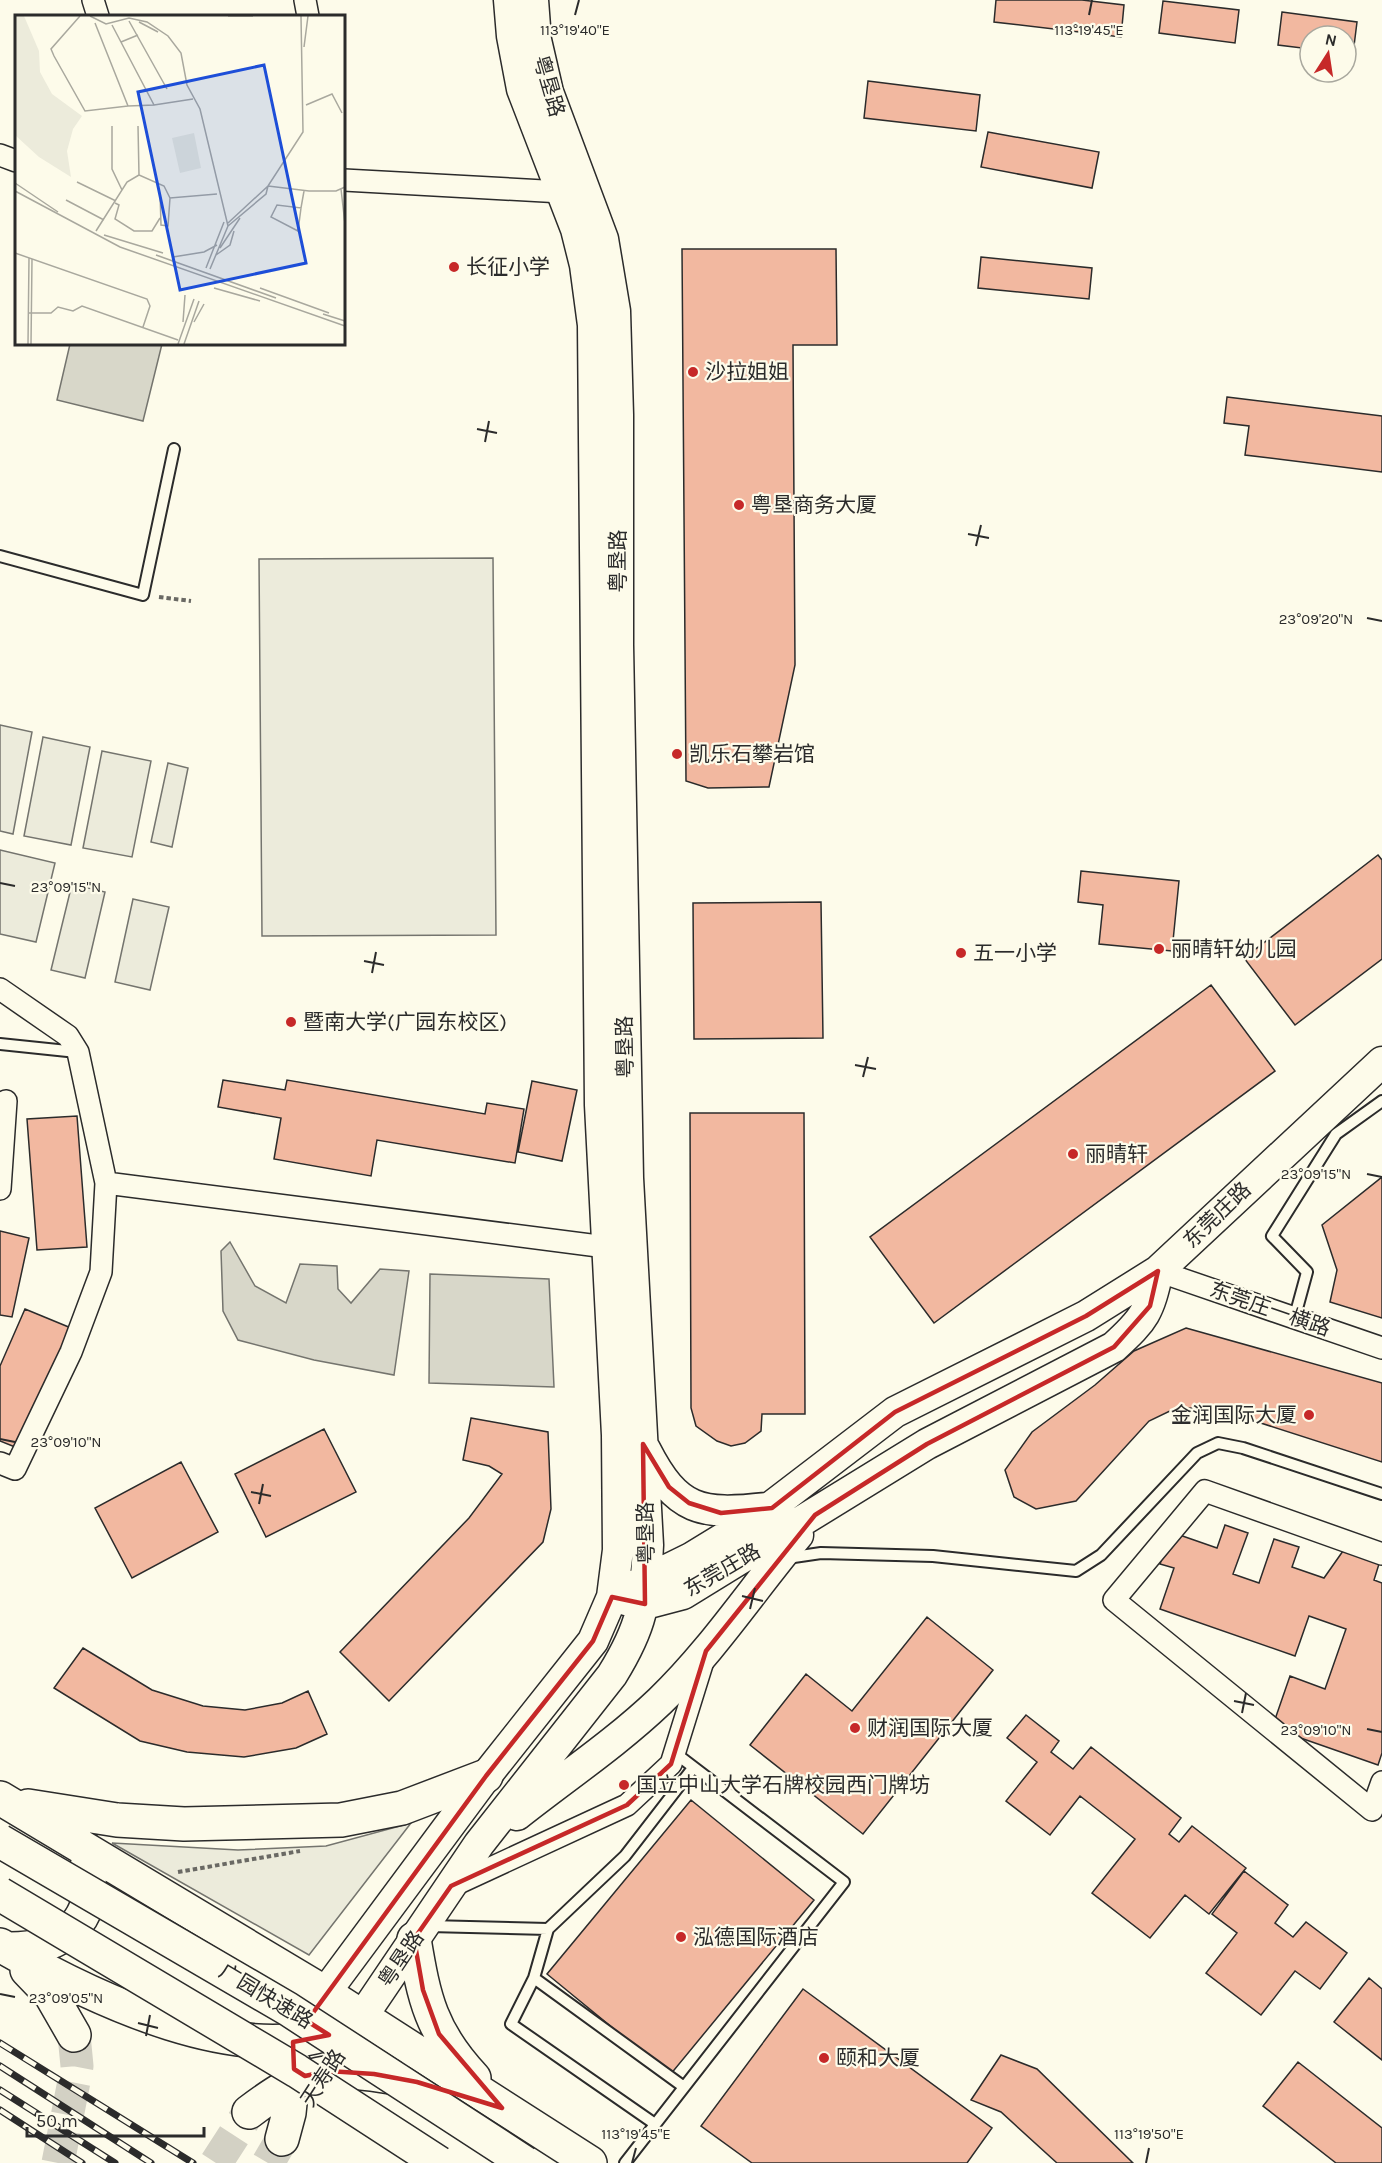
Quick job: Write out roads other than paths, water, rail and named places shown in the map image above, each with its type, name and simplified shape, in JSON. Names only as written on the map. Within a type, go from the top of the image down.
[{"type":"highway","points":[[2,1800],[100,1818],[184,1824],[340,1820],[402,1808],[486,1776]]},
{"type":"highway","points":[[2,1800],[326,1993],[590,2163]]},
{"type":"highway","name":"广园快速路","points":[[0,1841],[279,2004],[525,2163]]},
{"type":"highway","points":[[3,1947],[29,1949],[54,1942],[74,1928],[89,1902],[90,1881],[82,1847]]},
{"type":"highway","points":[[0,1894],[219,2023],[439,2163]]},
{"type":"highway","points":[[226,1933],[268,1987],[284,2016],[293,2042],[292,2083]]},
{"type":"highway","points":[[418,1933],[423,1990],[439,2034],[460,2063],[502,2108]]},
{"type":"highway","points":[[3,1947],[54,1977],[172,2025],[216,2034],[293,2042],[319,2037],[362,2017]]},
{"type":"highway","points":[[3,1947],[51,1995],[74,2035]]},
{"type":"highway","points":[[326,1993],[249,2112],[278,2090],[311,2074],[328,2070],[350,2071],[417,2082],[502,2108]]},
{"type":"highway","name":"天寿路","points":[[292,2083],[289,2114],[282,2139],[362,2017]]},
{"type":"main road","name":"粤垦路","points":[[326,1993],[486,1776],[593,1641],[612,1597],[618,1550],[617,1435],[606,1247],[598,1000],[593,325],[585,265],[562,192],[522,89],[512,36],[509,0]]},
{"type":"main road","name":"粤垦路","points":[[362,2017],[479,1844],[612,1676],[631,1645],[646,1592],[648,1545],[627,1167],[615,311],[603,239],[548,92],[536,40],[533,0]]},
{"type":"main road","name":"东莞庄路","points":[[646,1592],[691,1558],[772,1508],[895,1412],[1086,1316],[1158,1271],[1382,1062]]},
{"type":"main road","name":"东莞庄路","points":[[612,1597],[646,1592],[683,1594],[815,1515],[927,1444],[1114,1347],[1138,1325],[1150,1306],[1158,1271]]},
{"type":"main road","points":[[643,1444],[655,1468],[669,1487],[689,1503],[721,1513],[772,1508]]},
{"type":"main road","points":[[479,1844],[612,1744],[661,1700],[706,1651],[815,1515]]},
{"type":"street","points":[[93,0],[98,15]]},
{"type":"street","points":[[305,0],[308,15]]},
{"type":"street","points":[[0,155],[15,161]]},
{"type":"street","points":[[345,180],[562,192]]},
{"type":"street","points":[[0,989],[68,1036],[78,1052],[106,1184],[101,1272],[71,1352],[15,1469],[0,1463]]},
{"type":"street","points":[[0,1189],[3,1099]]},
{"type":"street","points":[[106,1184],[606,1247]]},
{"type":"street","name":"东莞庄一横路","points":[[1158,1271],[1382,1348]]},
{"type":"street","points":[[1382,1554],[1205,1491],[1114,1600],[1372,1810],[1382,1782]]},
{"type":"street","points":[[451,1886],[627,1806],[671,1764],[706,1651]]},
{"type":"lane","points":[[0,556],[143,595],[174,449]]},
{"type":"lane","points":[[0,1044],[78,1052]]},
{"type":"lane","points":[[1294,1316],[1307,1272],[1272,1236],[1336,1134],[1382,1101]]},
{"type":"lane","points":[[777,1560],[821,1553],[933,1556],[1076,1571],[1101,1556],[1197,1453],[1218,1443],[1243,1448],[1382,1494]]},
{"type":"lane","points":[[625,2163],[844,1882],[675,1753]]},
{"type":"lane","points":[[655,2124],[511,2024],[534,1978],[548,1929],[625,1856],[693,1768]]},
{"type":"lane","points":[[418,1933],[548,1929]]},
{"type":"lane","points":[[534,1978],[684,2087]]},
{"type":"tunnel","points":[[58,2163],[77,2066],[74,2035]]},
{"type":"tunnel","points":[[216,2163],[249,2112]]},
{"type":"tunnel","points":[[268,2163],[282,2139]]},
{"type":"railway","points":[[0,2043],[193,2163]]},
{"type":"railway","points":[[0,2066],[151,2163]]},
{"type":"railway","points":[[0,2090],[115,2163]]},
{"type":"railway","points":[[0,2110],[82,2163]]},
{"type":"place","name":"长征小学","points":[[454,267]]},
{"type":"place","name":"沙拉姐姐","points":[[693,372]]},
{"type":"place","name":"粤垦商务大厦","points":[[739,505]]},
{"type":"place","name":"凯乐石攀岩馆","points":[[677,754]]},
{"type":"place","name":"丽晴轩幼儿园","points":[[1159,949]]},
{"type":"place","name":"五一小学","points":[[961,953]]},
{"type":"place","name":"暨南大学(广园东校区)","points":[[291,1022]]},
{"type":"place","name":"丽晴轩","points":[[1073,1154]]},
{"type":"place","name":"金润国际大厦","points":[[1309,1415]]},
{"type":"place","name":"财润国际大厦","points":[[855,1728]]},
{"type":"place","name":"国立中山大学石牌校园西门牌坊","points":[[624,1785]]},
{"type":"place","name":"泓德国际酒店","points":[[681,1937]]},
{"type":"place","name":"颐和大厦","points":[[824,2058]]}]
